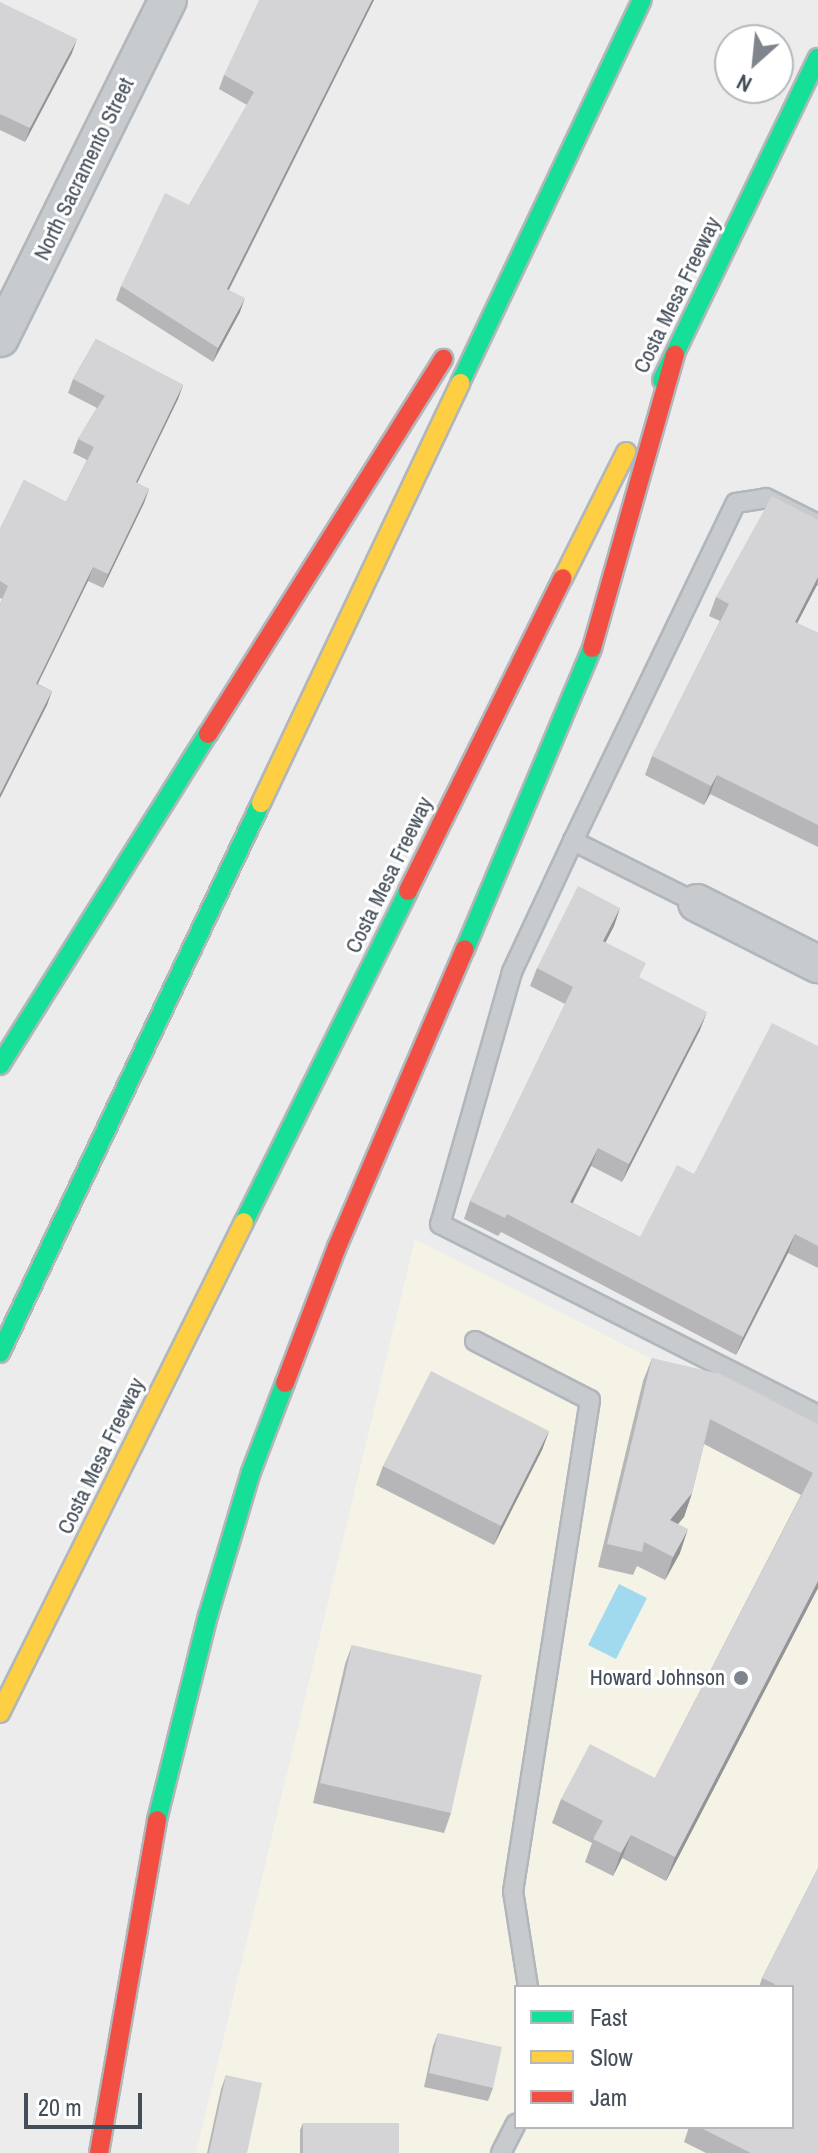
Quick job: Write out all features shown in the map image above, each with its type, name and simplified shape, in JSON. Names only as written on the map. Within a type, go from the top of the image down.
[{"type":"highway","points":[[0,1353],[552,184],[642,0]]},
{"type":"highway","name":"Costa Mesa Freeway","points":[[0,1713],[675,354],[818,58]]},
{"type":"highway","points":[[469,318],[552,184]]},
{"type":"highway","points":[[0,1065],[452,345]]},
{"type":"highway","points":[[99,2153],[148,1858],[208,1616],[251,1472],[337,1247],[587,665],[675,354]]},
{"type":"street","name":"North Sacramento Street","points":[[0,338],[167,0]]},
{"type":"street","points":[[697,903],[818,964]]},
{"type":"lane","points":[[818,524],[766,498],[736,503],[512,972],[440,1224],[818,1415]]},
{"type":"lane","points":[[573,841],[697,903]]},
{"type":"lane","points":[[475,1341],[590,1400],[513,1891],[528,1985]]},
{"type":"lane","points":[[501,2153],[514,2128]]},
{"type":"shaded area","points":[[415,1239],[818,1443],[818,2153],[196,2153]]},
{"type":"water","points":[[619,1584],[647,1598],[616,1659],[588,1645]]},
{"type":"building","points":[[259,0],[372,0],[227,289],[245,298],[218,348],[121,286],[165,193],[189,205],[254,92],[224,75]]},
{"type":"building","points":[[0,2],[77,39],[30,128],[0,114]]},
{"type":"building","points":[[96,339],[183,385],[136,482],[149,489],[108,574],[93,567],[36,684],[52,691],[0,794],[0,604],[8,586],[0,581],[0,529],[24,480],[66,502],[94,447],[78,439],[105,396],[73,379]]},
{"type":"building","points":[[772,496],[818,520],[818,577],[795,622],[818,633],[818,825],[717,775],[711,786],[652,756],[729,604],[716,597]]},
{"type":"building","points":[[578,886],[620,908],[603,941],[646,963],[639,977],[707,1012],[629,1164],[598,1148],[570,1202],[640,1237],[677,1165],[694,1174],[772,1023],[818,1046],[818,1246],[795,1234],[743,1337],[507,1214],[505,1218],[470,1201],[573,987],[537,968]]},
{"type":"building","name":"Howard Johnson","points":[[652,1358],[720,1374],[818,1424],[818,1581],[675,1857],[631,1835],[621,1853],[593,1839],[603,1821],[561,1799],[590,1744],[655,1778],[813,1473],[710,1419],[692,1493],[670,1520],[688,1529],[673,1557],[644,1542],[642,1552],[607,1544]]},
{"type":"building","points":[[431,1371],[549,1431],[501,1526],[383,1466]]},
{"type":"building","points":[[352,1645],[482,1675],[451,1813],[320,1783]]},
{"type":"building","points":[[818,1868],[818,2153],[751,2153],[703,2129],[794,2129],[794,1985],[774,1985],[762,1978]]},
{"type":"building","points":[[438,2033],[502,2047],[493,2088],[429,2073]]},
{"type":"building","points":[[226,2075],[262,2083],[247,2153],[209,2153]]},
{"type":"building","points":[[303,2123],[399,2123],[399,2153],[303,2153]]},
{"type":"traffic: fast","points":[[460,383],[642,0]]},
{"type":"traffic: fast","points":[[662,380],[818,58]]},
{"type":"traffic: fast","points":[[465,949],[592,648]]},
{"type":"traffic: fast","points":[[0,1065],[208,734]]},
{"type":"traffic: fast","points":[[0,1353],[261,803]]},
{"type":"traffic: fast","points":[[244,1222],[408,891]]},
{"type":"traffic: fast","points":[[157,1820],[208,1616],[251,1472],[285,1383]]},
{"type":"traffic: slow","points":[[261,803],[460,383]]},
{"type":"traffic: slow","points":[[563,578],[626,452]]},
{"type":"traffic: slow","points":[[0,1713],[244,1222]]},
{"type":"traffic: jam","points":[[592,648],[675,354]]},
{"type":"traffic: jam","points":[[208,734],[443,359]]},
{"type":"traffic: jam","points":[[408,891],[563,578]]},
{"type":"traffic: jam","points":[[285,1383],[337,1247],[465,949]]},
{"type":"traffic: jam","points":[[99,2153],[157,1820]]},
{"type":"place","name":"Howard Johnson","points":[[741,1678]]}]
